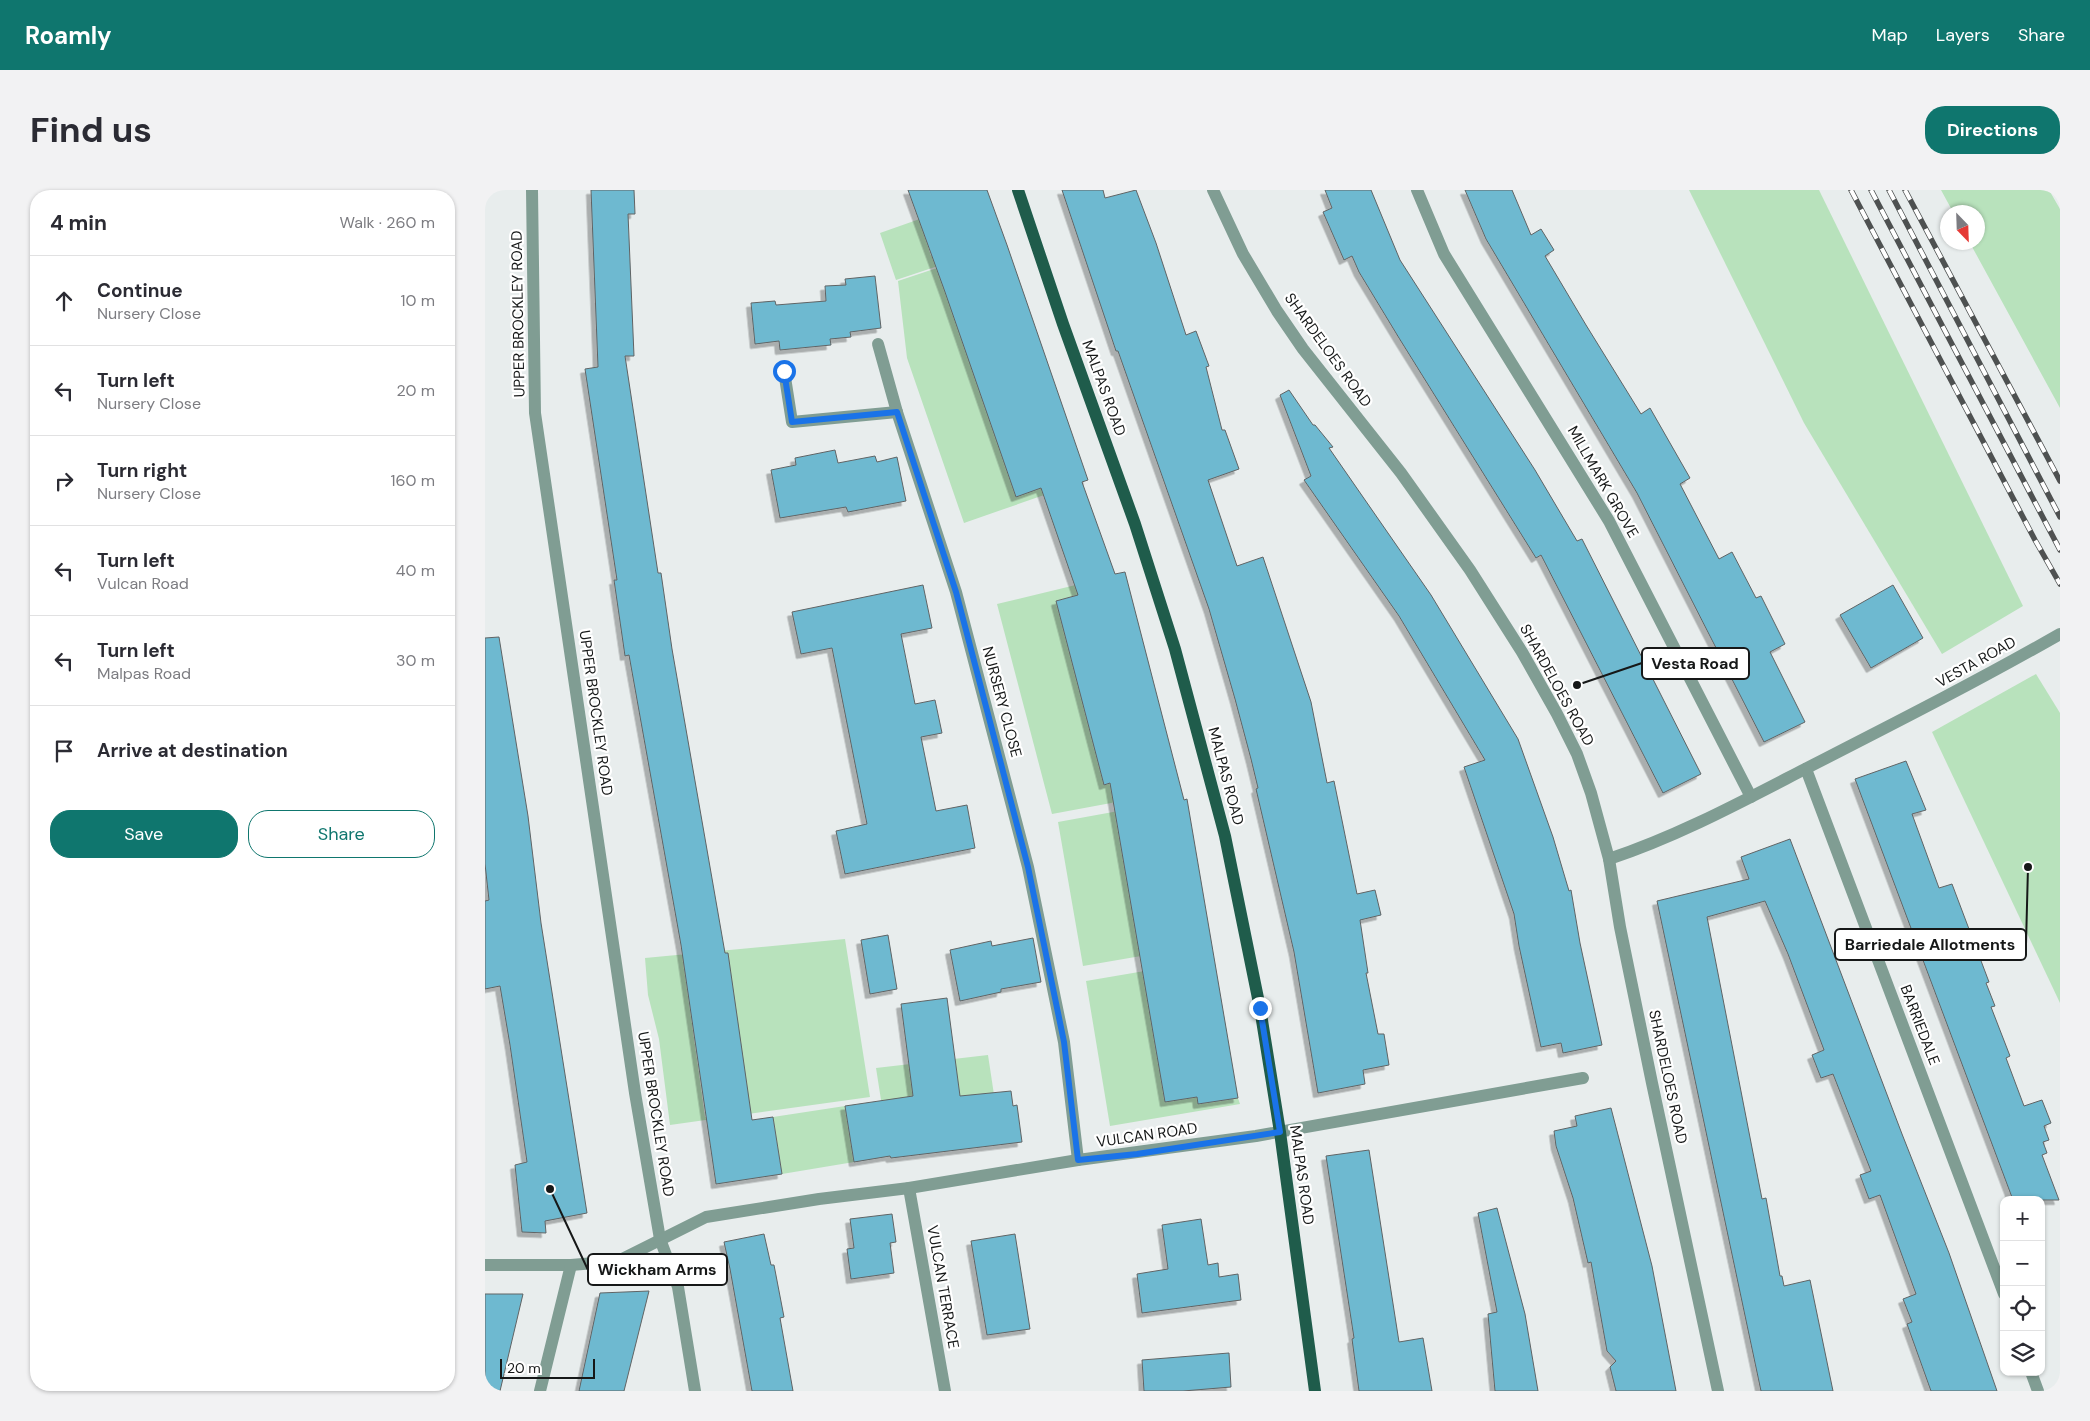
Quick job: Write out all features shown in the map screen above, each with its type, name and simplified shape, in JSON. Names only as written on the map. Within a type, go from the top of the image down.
[{"type":"main road","name":"MALPAS ROAD","points":[[1018,190],[1063,324],[1135,524],[1175,650],[1225,836],[1260,1008],[1280,1132],[1315,1391]]},
{"type":"street","name":"UPPER BROCKLEY ROAD","points":[[532,190],[535,413],[635,1093],[660,1239],[678,1287],[695,1391]]},
{"type":"street","name":"SHARDELOES ROAD","points":[[1213,190],[1243,254],[1277,311],[1303,349],[1401,473],[1464,562],[1522,652],[1577,754],[1591,793],[1609,859],[1620,927],[1652,1084],[1718,1391]]},
{"type":"street","name":"MILLMARK GROVE","points":[[1417,190],[1444,254],[1609,521],[1751,797]]},
{"type":"street","name":"NURSERY CLOSE","points":[[878,344],[897,412],[956,592],[1028,867],[1064,1042],[1078,1160]]},
{"type":"street","points":[[784,371],[792,422],[897,412]]},
{"type":"street","name":"VESTA ROAD","points":[[1609,859],[1649,846],[1751,797],[1989,674],[2060,634]]},
{"type":"street","name":"BARRIEDALE","points":[[1806,769],[2001,1286]]},
{"type":"street","name":"VULCAN ROAD","points":[[660,1239],[706,1217],[819,1199],[909,1188],[1078,1160],[1137,1154],[1280,1132],[1583,1078]]},
{"type":"street","name":"VULCAN TERRACE","points":[[909,1188],[945,1391]]},
{"type":"street","points":[[485,1265],[571,1265],[618,1261],[660,1239]]},
{"type":"street","points":[[540,1391],[571,1265]]},
{"type":"street","points":[[2032,1376],[2038,1391]]},
{"type":"green space","points":[[1689,190],[1819,190],[2023,606],[1942,654],[1804,423]]},
{"type":"green space","points":[[1941,190],[2049,190],[2060,209],[2060,408],[1974,250],[1985,250],[1985,205],[1949,205]]},
{"type":"green space","points":[[948,209],[922,227],[931,256],[961,246],[965,257],[896,280],[880,233]]},
{"type":"green space","points":[[967,258],[1035,458],[1006,468],[1016,496],[1045,487],[1047,494],[964,523],[907,358],[898,281]]},
{"type":"green space","points":[[1084,583],[1087,593],[1056,601],[1078,684],[1108,676],[1083,705],[1092,739],[1122,731],[1096,755],[1104,785],[1134,777],[1181,790],[1052,814],[997,604]]},
{"type":"green space","points":[[2036,674],[2060,713],[2060,1003],[1932,732]]},
{"type":"green space","points":[[1146,806],[1147,814],[1116,820],[1131,902],[1170,951],[1083,966],[1058,822]]},
{"type":"green space","points":[[845,939],[870,1097],[670,1125],[659,1039],[648,995],[645,958]],"holes":[[[683,959],[731,1114],[705,1117]]]},
{"type":"green space","points":[[1174,966],[1152,1025],[1157,1056],[1192,1066],[1160,1072],[1165,1102],[1197,1097],[1199,1104],[1238,1098],[1240,1104],[1110,1126],[1086,981]]},
{"type":"green space","points":[[988,1055],[996,1108],[884,1119],[876,1068]]},
{"type":"green space","points":[[845,1106],[854,1162],[782,1174],[773,1117]]},
{"type":"building","points":[[591,190],[634,190],[635,214],[628,214],[634,356],[625,356],[658,573],[661,573],[672,649],[725,953],[728,953],[752,1120],[773,1117],[782,1174],[716,1184],[681,945],[629,655],[625,656],[614,580],[617,580],[585,369],[598,367]]},
{"type":"building","points":[[908,190],[987,190],[1007,245],[1088,480],[1082,482],[1115,574],[1125,572],[1184,800],[1187,799],[1238,1098],[1198,1104],[1197,1097],[1165,1102],[1110,783],[1104,785],[1056,601],[1078,595],[1041,488],[1016,497]]},
{"type":"building","points":[[1062,190],[1103,190],[1105,198],[1136,190],[1156,243],[1186,335],[1196,331],[1209,366],[1206,367],[1222,430],[1225,430],[1239,469],[1208,480],[1237,566],[1263,557],[1311,702],[1327,783],[1334,781],[1357,894],[1375,890],[1381,915],[1360,920],[1368,973],[1366,973],[1378,1034],[1384,1034],[1389,1065],[1363,1070],[1365,1084],[1318,1093],[1294,952],[1256,789],[1258,788],[1235,699],[1209,609],[1118,351],[1116,351]]},
{"type":"building","points":[[1325,190],[1371,190],[1400,260],[1535,470],[1577,541],[1582,539],[1701,774],[1663,793],[1541,555],[1536,558],[1399,338],[1359,272],[1352,256],[1344,260],[1323,212],[1332,208]]},
{"type":"building","points":[[1465,190],[1512,190],[1531,235],[1541,229],[1554,250],[1545,256],[1586,325],[1641,414],[1650,408],[1690,478],[1680,484],[1719,559],[1732,552],[1756,598],[1761,596],[1785,644],[1770,652],[1805,722],[1764,742],[1637,493],[1486,239]]},
{"type":"building","points":[[875,276],[881,328],[850,332],[851,337],[830,339],[831,345],[780,350],[779,341],[755,344],[751,303],[775,301],[776,305],[826,301],[825,286],[846,285],[845,279]]},
{"type":"building","points":[[1289,390],[1313,425],[1333,447],[1329,448],[1431,595],[1518,739],[1553,837],[1569,891],[1571,890],[1580,943],[1602,1045],[1563,1053],[1561,1043],[1541,1047],[1514,914],[1464,767],[1485,760],[1399,616],[1304,480],[1311,476],[1280,395]]},
{"type":"building","points":[[835,450],[838,463],[875,456],[877,462],[897,457],[906,501],[848,512],[846,507],[780,518],[771,470],[796,465],[795,458]]},
{"type":"building","points":[[923,585],[932,628],[901,634],[915,704],[935,700],[942,733],[921,737],[936,811],[967,805],[975,848],[845,874],[836,831],[867,824],[832,648],[801,654],[792,612]]},
{"type":"building","points":[[1893,585],[1923,638],[1871,668],[1840,615]]},
{"type":"building","points":[[499,637],[528,816],[541,923],[587,1213],[545,1221],[546,1233],[522,1232],[515,1165],[527,1162],[510,1045],[500,986],[485,989],[485,901],[489,900],[485,864],[485,638]]},
{"type":"building","points":[[1906,761],[1926,810],[1912,814],[1939,888],[1952,884],[1989,982],[1986,983],[1995,1006],[1991,1007],[2010,1056],[2006,1058],[2024,1106],[2042,1100],[2051,1123],[2044,1126],[2049,1140],[2043,1142],[2047,1153],[2042,1155],[2059,1200],[2045,1200],[2045,1196],[2011,1196],[1855,779]]},
{"type":"building","points":[[1790,839],[1949,1253],[1997,1391],[1931,1391],[1907,1324],[1912,1322],[1903,1299],[1916,1294],[1880,1195],[1869,1199],[1860,1175],[1871,1171],[1833,1074],[1821,1078],[1812,1055],[1824,1050],[1788,954],[1765,901],[1707,917],[1762,1199],[1766,1198],[1780,1276],[1782,1276],[1784,1286],[1810,1280],[1833,1391],[1761,1391],[1657,901],[1749,879],[1741,857]]},
{"type":"building","points":[[888,935],[897,989],[870,994],[861,940]]},
{"type":"building","points":[[1033,938],[1041,982],[1001,989],[1001,992],[960,1001],[950,950],[991,941],[992,946]]},
{"type":"building","points":[[947,998],[960,1096],[1011,1091],[1013,1106],[1017,1105],[1022,1142],[891,1158],[890,1156],[854,1162],[845,1106],[913,1096],[901,1004]]},
{"type":"building","points":[[1611,1108],[1652,1266],[1676,1391],[1616,1391],[1610,1367],[1616,1361],[1607,1351],[1591,1262],[1588,1263],[1573,1198],[1556,1146],[1554,1131],[1577,1126],[1575,1116]]},
{"type":"building","points":[[1369,1150],[1399,1342],[1423,1338],[1432,1391],[1359,1391],[1352,1339],[1354,1338],[1326,1156]]},
{"type":"building","points":[[1497,1208],[1525,1314],[1538,1391],[1495,1391],[1488,1314],[1497,1312],[1478,1213]]},
{"type":"building","points":[[892,1214],[896,1242],[890,1243],[894,1273],[851,1279],[847,1249],[854,1248],[850,1219]]},
{"type":"building","points":[[1201,1219],[1208,1265],[1218,1263],[1219,1277],[1238,1274],[1241,1300],[1142,1313],[1137,1274],[1168,1269],[1162,1225]]},
{"type":"building","points":[[764,1234],[771,1265],[774,1265],[784,1317],[780,1318],[793,1391],[752,1391],[724,1242]]},
{"type":"building","points":[[1015,1234],[1030,1329],[987,1335],[971,1241]]},
{"type":"building","points":[[649,1291],[624,1391],[579,1391],[600,1293]]},
{"type":"building","points":[[485,1294],[523,1294],[500,1391],[485,1391]]},
{"type":"building","points":[[1229,1353],[1231,1387],[1183,1391],[1144,1391],[1142,1360]]},
{"type":"railway","points":[[1851,190],[2060,584]]},
{"type":"railway","points":[[1871,190],[2060,550]]},
{"type":"railway","points":[[1889,190],[2060,517]]},
{"type":"railway","points":[[1905,190],[2060,481]]},
{"type":"place","name":"Vesta Road","points":[[1577,685]]},
{"type":"place","name":"Barriedale Allotments","points":[[2028,867]]},
{"type":"place","name":"Wickham Arms","points":[[550,1189]]},
{"type":"route","points":[[784,371],[792,422],[897,412],[956,592],[1028,867],[1064,1042],[1078,1160],[1137,1154],[1280,1132],[1260,1008]]}]
